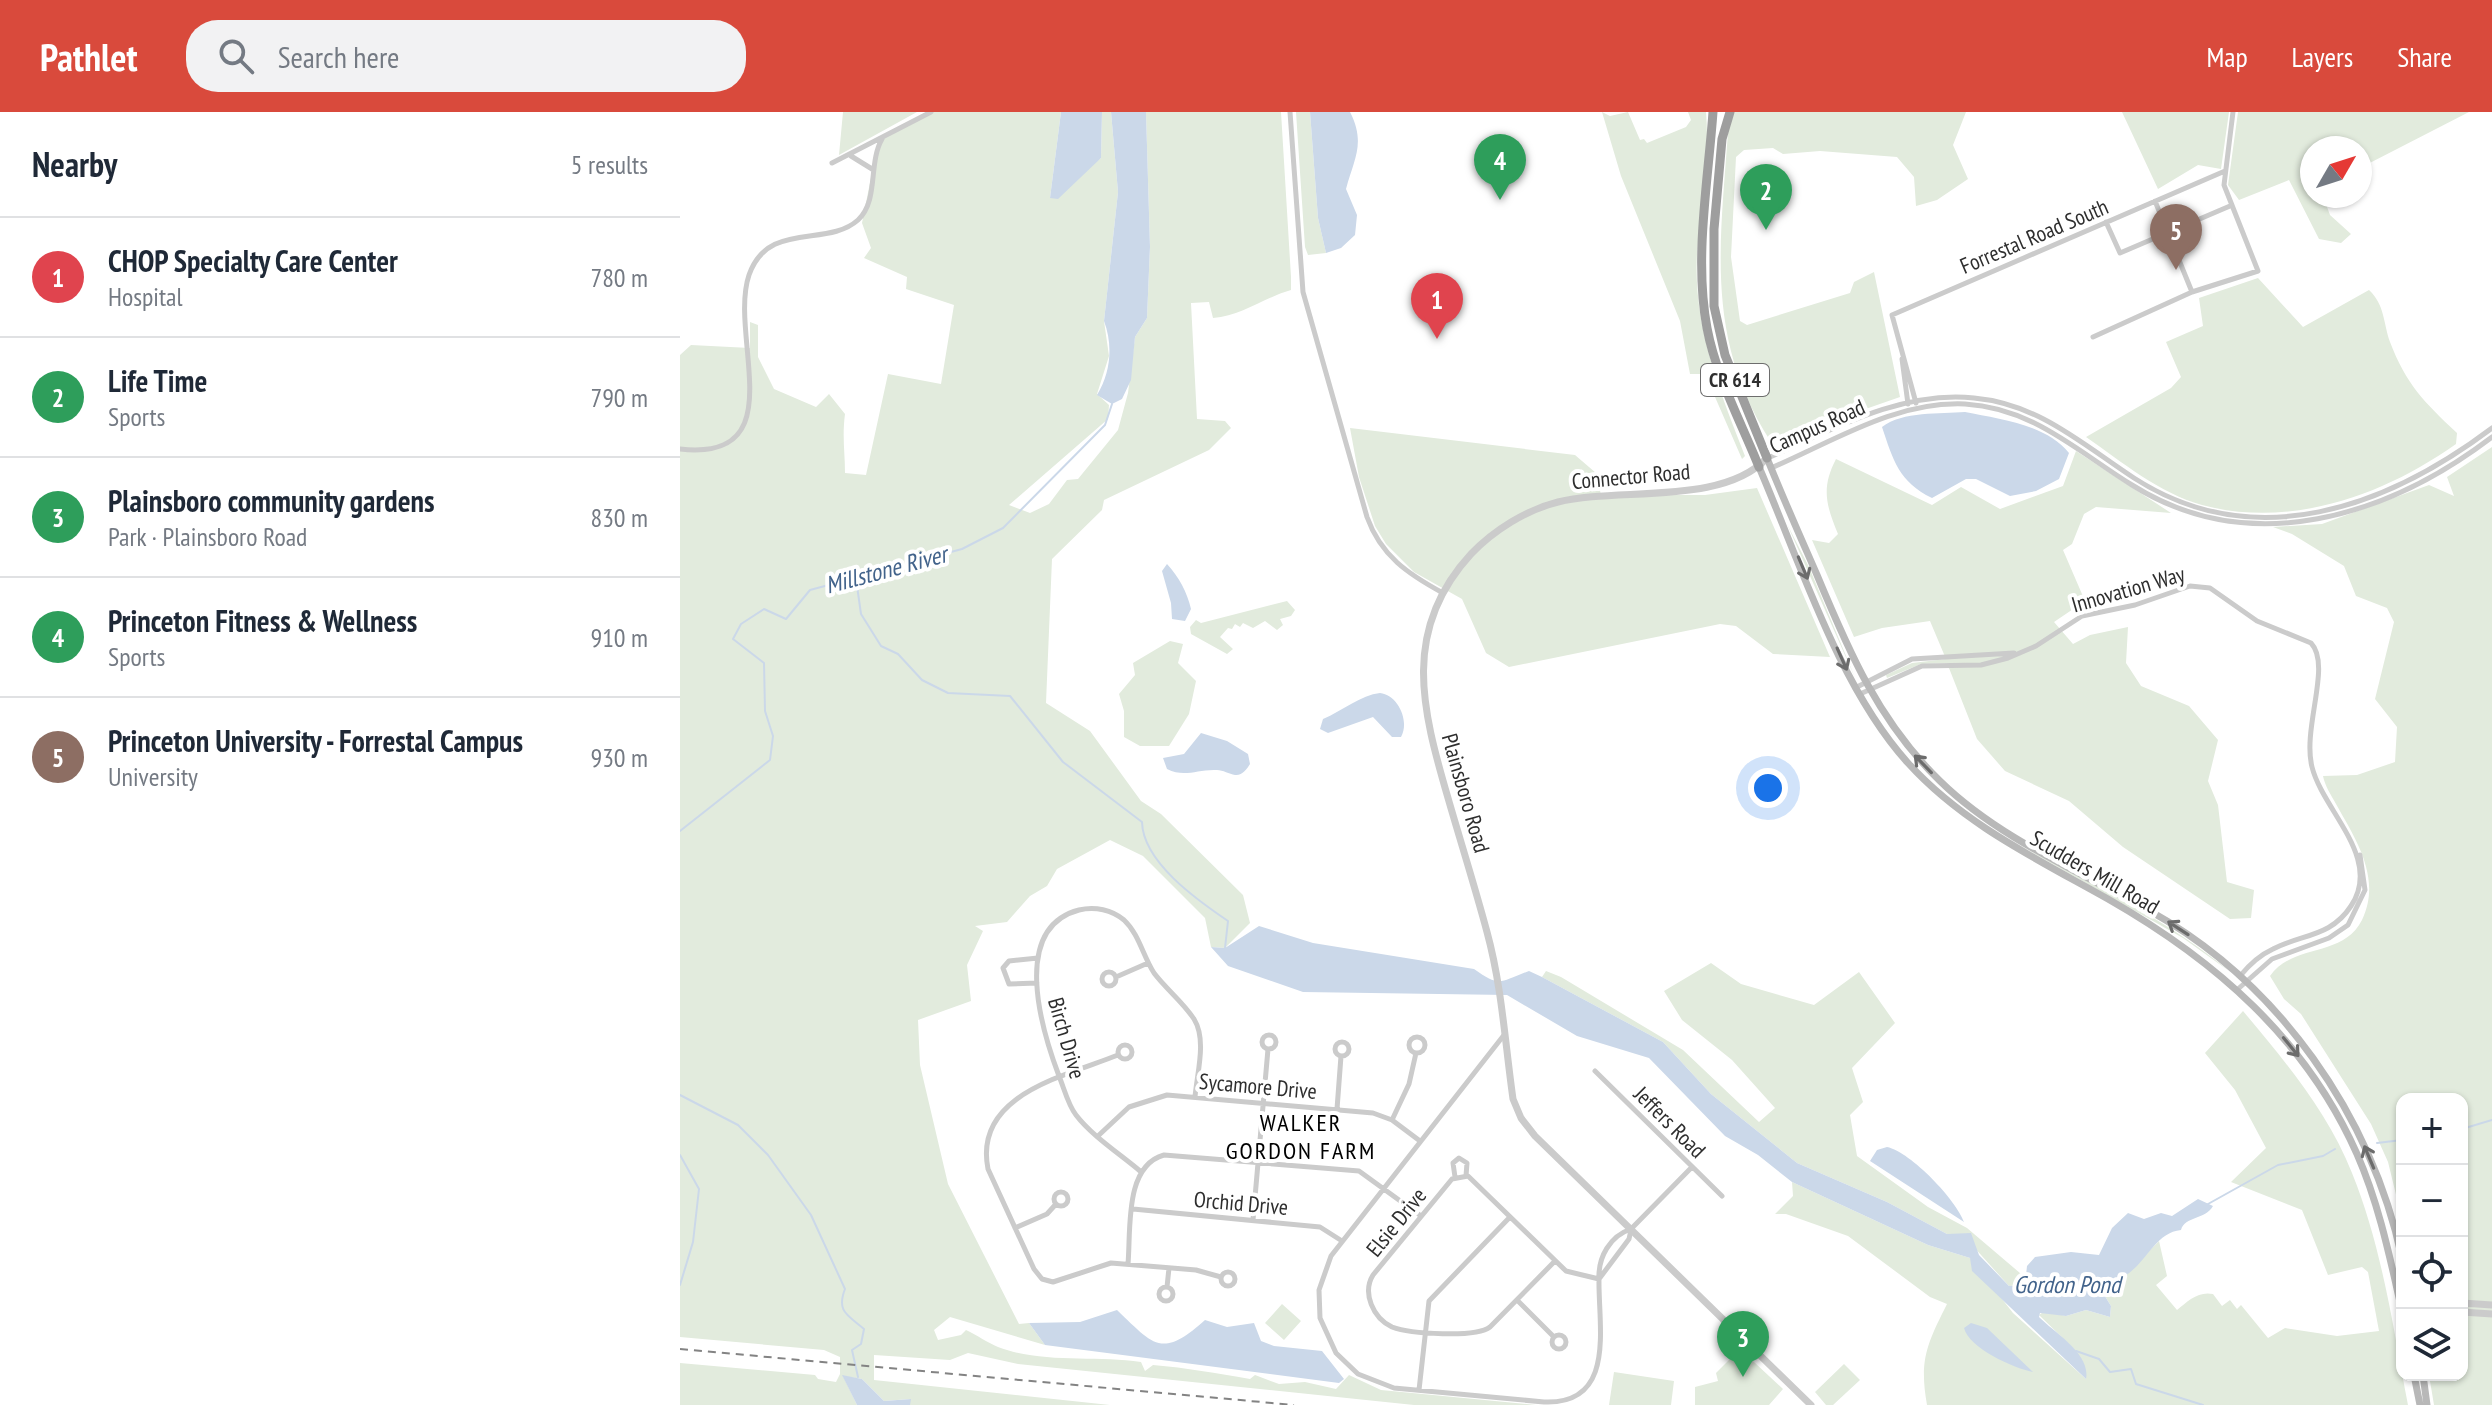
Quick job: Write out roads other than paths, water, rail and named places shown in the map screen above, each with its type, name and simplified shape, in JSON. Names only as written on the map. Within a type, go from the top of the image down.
[{"type":"highway","name":"CR 614","points":[[1714,112],[1702,279],[1705,318],[1715,359],[1759,467]]},
{"type":"highway","points":[[1714,112],[1714,229]]},
{"type":"highway","points":[[1714,229],[1722,139],[1730,112]]},
{"type":"highway","name":"CR 614","points":[[1714,229],[1712,277],[1719,339],[1769,463]]},
{"type":"main road","name":"Scudders Mill Road","points":[[1769,463],[1866,687],[1901,739],[1951,792],[2031,846],[2171,924],[2242,979],[2296,1036],[2348,1114],[2387,1201],[2396,1237]]},
{"type":"main road","name":"Scudders Mill Road","points":[[1759,467],[1857,691],[1909,764],[1960,811],[2004,840],[2164,932],[2238,989],[2294,1051],[2348,1136],[2379,1213],[2402,1309]]},
{"type":"main road","points":[[2415,1381],[2420,1405]]},
{"type":"main road","points":[[2424,1381],[2427,1405]]},
{"type":"street","points":[[832,163],[851,156],[931,112]]},
{"type":"street","points":[[1290,112],[1303,292],[1367,517],[1376,538],[1391,558],[1443,593]]},
{"type":"street","points":[[2093,337],[2192,292],[2258,271],[2224,185],[2233,112]]},
{"type":"street","points":[[680,449],[719,449],[734,439],[745,424],[749,408],[746,290],[757,260],[779,242],[847,227],[858,220],[868,205],[873,169],[882,139]]},
{"type":"street","points":[[851,156],[873,169]]},
{"type":"street","name":"Forrestal Road South","points":[[1912,405],[1892,315],[2225,171]]},
{"type":"street","points":[[2155,201],[2192,292]]},
{"type":"street","points":[[2106,222],[2120,253],[2230,206]]},
{"type":"street","name":"Campus Road","points":[[1759,467],[1912,405],[1973,397],[2018,407],[2064,428],[2165,495],[2206,510],[2259,518],[2310,515],[2362,500],[2431,471],[2492,428]]},
{"type":"street","name":"Campus Road","points":[[1769,463],[1912,405],[1978,405],[2023,416],[2051,429],[2130,484],[2164,503],[2210,519],[2255,525],[2321,520],[2355,511],[2441,475],[2492,437]]},
{"type":"street","name":"Connector Road","points":[[1443,593],[1463,563],[1486,540],[1513,521],[1550,504],[1597,495],[1698,489],[1759,467]]},
{"type":"street","name":"Innovation Way","points":[[1866,687],[1922,666],[1975,665],[2023,652],[2082,616],[2135,605],[2190,586],[2210,588],[2257,621],[2306,639],[2318,651],[2321,664],[2309,723],[2309,756],[2315,776],[2350,841],[2360,868],[2359,888],[2340,921],[2323,932],[2268,951],[2242,979],[2238,989]]},
{"type":"street","name":"Plainsboro Road","points":[[1443,593],[1424,649],[1422,698],[1431,743],[1498,980],[1513,1099],[1521,1118],[1811,1405]]},
{"type":"street","name":"Innovation Way","points":[[1866,687],[1912,659],[2023,652]]},
{"type":"street","points":[[1974,657],[1975,665]]},
{"type":"street","points":[[1857,691],[1866,687]]},
{"type":"street","name":"Birch Drive","points":[[1140,1171],[1075,1114],[1060,1079],[1046,1036],[1037,983],[1038,958],[1045,935],[1055,923],[1072,912],[1092,908],[1108,911],[1126,922],[1148,963],[1198,1028],[1195,1097]]},
{"type":"street","points":[[1037,983],[1009,984],[1003,968],[1009,960],[1038,958]]},
{"type":"street","points":[[1116,977],[1148,963]]},
{"type":"street","points":[[1505,1033],[1386,1189],[1342,1241],[1325,1268],[1318,1298],[1320,1318],[1331,1346],[1347,1365],[1371,1381],[1394,1388],[1549,1403],[1576,1395],[1591,1382],[1599,1364],[1599,1279],[1605,1251],[1692,1167]]},
{"type":"street","points":[[1253,1220],[1268,1049]]},
{"type":"street","points":[[1392,1120],[1410,1081],[1416,1053]]},
{"type":"street","points":[[1118,1055],[1012,1101],[996,1118],[989,1134],[988,1169],[1034,1271],[1047,1281],[1060,1281],[1103,1263],[1169,1268],[1221,1277]]},
{"type":"street","points":[[1337,1109],[1341,1056]]},
{"type":"street","name":"Jeffers Road","points":[[1595,1071],[1722,1196]]},
{"type":"street","name":"Sycamore Drive","points":[[1099,1135],[1118,1115],[1141,1101],[1167,1095],[1337,1109],[1392,1120],[1420,1141]]},
{"type":"street","points":[[1128,1264],[1140,1171],[1150,1160],[1167,1154],[1357,1171],[1421,1216]]},
{"type":"street","name":"Elsie Drive","points":[[1455,1177],[1453,1163],[1459,1158],[1467,1163],[1466,1176]]},
{"type":"street","name":"Elsie Drive","points":[[1555,1261],[1481,1333],[1390,1326],[1373,1308],[1367,1292],[1372,1277],[1421,1216],[1455,1177],[1466,1176],[1571,1274],[1599,1279]]},
{"type":"street","points":[[1015,1228],[1047,1214],[1056,1204]]},
{"type":"street","name":"Orchid Drive","points":[[1133,1209],[1320,1227],[1342,1241]]},
{"type":"street","points":[[1419,1390],[1430,1299],[1510,1217]]},
{"type":"street","points":[[1167,1287],[1169,1268]]},
{"type":"street","points":[[1517,1300],[1553,1336]]},
{"type":"street","points":[[2468,1303],[2492,1305]]},
{"type":"street","points":[[2468,1312],[2492,1314]]},
{"type":"water","points":[[1061,112],[1102,112],[1101,158],[1058,199],[1050,198]]},
{"type":"water","points":[[1111,112],[1146,112],[1150,247],[1147,318],[1135,337],[1131,380],[1122,399],[1112,404],[1097,395],[1109,358],[1109,339],[1104,321],[1118,192]]},
{"type":"water","points":[[1310,112],[1350,112],[1357,133],[1357,151],[1346,189],[1357,215],[1355,235],[1341,248],[1326,253],[1318,218]]},
{"type":"water","points":[[1965,412],[2007,420],[2048,435],[2069,453],[2059,479],[2036,491],[2010,496],[1976,479],[1966,479],[1932,498],[1921,492],[1899,469],[1882,427],[1911,416]]},
{"type":"water","points":[[1167,564],[1182,585],[1191,609],[1185,621],[1172,619],[1162,571]]},
{"type":"water","points":[[1380,693],[1392,698],[1401,710],[1404,724],[1401,737],[1392,737],[1373,717],[1328,733],[1320,729],[1323,719]]},
{"type":"water","points":[[1201,733],[1227,741],[1248,754],[1250,764],[1238,775],[1219,770],[1185,773],[1167,769],[1163,758],[1184,754]]},
{"type":"water","name":"Gordon Pond","points":[[1259,926],[1313,943],[1474,969],[1495,981],[1529,971],[1542,977],[1663,1042],[1711,1094],[1797,1163],[1887,1202],[1947,1234],[1971,1233],[1979,1255],[2009,1286],[2025,1285],[2027,1266],[2035,1257],[2071,1252],[2099,1255],[2112,1228],[2128,1213],[2144,1219],[2161,1213],[2172,1216],[2198,1199],[2213,1206],[2205,1214],[2187,1222],[2181,1230],[2165,1236],[2126,1275],[2101,1282],[2100,1288],[2111,1306],[2110,1317],[2086,1310],[2066,1316],[2040,1313],[2039,1317],[2078,1353],[2086,1370],[2086,1379],[1972,1271],[1970,1258],[1928,1245],[1792,1182],[1758,1155],[1725,1136],[1649,1058],[1577,1036],[1507,995],[1303,992],[1228,966],[1211,947],[1225,948]]},
{"type":"water","points":[[1887,1147],[1908,1158],[1932,1178],[1964,1222],[1870,1161],[1877,1150]]},
{"type":"water","points":[[1117,1310],[1140,1332],[1158,1343],[1178,1340],[1205,1320],[1227,1327],[1254,1323],[1261,1341],[1274,1346],[1322,1351],[1344,1379],[1339,1383],[1045,1345],[1029,1323],[1080,1322]]},
{"type":"water","points":[[1971,1323],[1987,1328],[2033,1372],[2004,1362],[1974,1343],[1964,1328]]},
{"type":"water","points":[[842,1375],[862,1379],[884,1401],[911,1399],[910,1405],[857,1405]]},
{"type":"waterway","name":"Millstone River","points":[[680,831],[770,760],[773,736],[765,711],[764,663],[733,639],[741,624],[764,609],[786,619],[810,590],[962,549],[1003,528],[1105,425],[1112,404]]},
{"type":"waterway","points":[[856,579],[861,614],[881,646],[898,654],[922,680],[948,693],[1010,696],[1063,762],[1142,822],[1145,837],[1161,865],[1187,891],[1228,921],[1225,948]]},
{"type":"waterway","name":"Millstone River","points":[[680,1095],[738,1125],[768,1155],[811,1215],[845,1289],[843,1308],[864,1329],[861,1344],[852,1350],[858,1377]]},
{"type":"waterway","points":[[2468,1127],[2492,1120]]},
{"type":"waterway","points":[[2377,1143],[2396,1141]]},
{"type":"waterway","points":[[2208,1204],[2278,1165],[2323,1156],[2335,1149]]},
{"type":"waterway","points":[[680,1155],[699,1189],[693,1242],[680,1285]]},
{"type":"waterway","points":[[2076,1351],[2099,1359],[2110,1372],[2131,1369],[2136,1384],[2203,1405]]},
{"type":"railway","points":[[680,1349],[1294,1405]]},
{"type":"place","name":"Princeton Fitness & Wellness","points":[[1500,200]]},
{"type":"place","name":"Life Time","points":[[1766,230]]},
{"type":"place","name":"Princeton University - Forrestal Campus","points":[[2176,270]]},
{"type":"place","name":"CHOP Specialty Care Center","points":[[1437,339]]},
{"type":"place","name":"Plainsboro community gardens","points":[[1743,1377]]},
{"type":"district","name":"WALKER GORDON FARM","points":[[1301,1137]]}]
